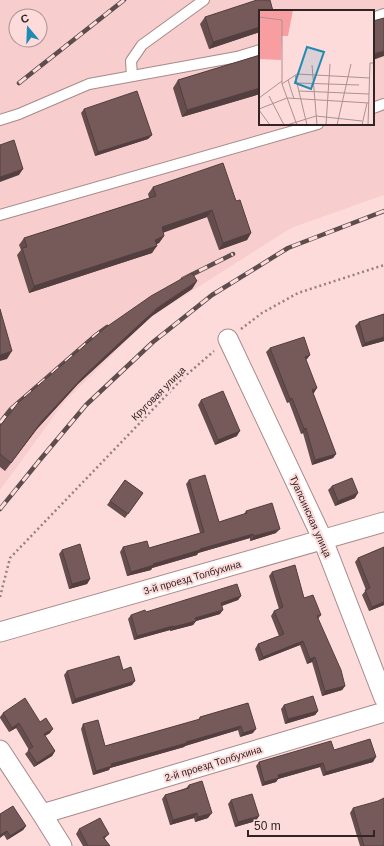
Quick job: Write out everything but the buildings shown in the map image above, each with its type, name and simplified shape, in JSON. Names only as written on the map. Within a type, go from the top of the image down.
[{"type":"street","name":"Туапсинская улица","points":[[228,339],[323,540],[384,698]]},
{"type":"street","name":"3-й проезд Толбухина","points":[[0,632],[384,522]]},
{"type":"street","name":"2-й проезд Толбухина","points":[[42,814],[384,712]]},
{"type":"street","points":[[0,750],[62,846]]},
{"type":"lane","points":[[132,76],[131,61],[142,45],[204,0]]},
{"type":"lane","points":[[374,18],[384,14]]},
{"type":"lane","points":[[0,120],[19,114],[89,84],[237,57],[259,50]]},
{"type":"lane","points":[[374,108],[384,104]]},
{"type":"lane","points":[[0,215],[315,125]]},
{"type":"path","name":"Круговая улица","points":[[0,597],[10,558],[183,378],[228,339],[262,313],[298,293],[384,265]]},
{"type":"shaded area","points":[[0,0],[384,0],[384,195],[291,228],[151,317],[64,402],[0,490]]},
{"type":"railway","points":[[19,83],[124,0]]},
{"type":"railway","points":[[0,509],[86,405],[153,342],[212,295],[288,248],[384,211]]},
{"type":"railway","points":[[183,279],[233,254]]},
{"type":"railway","points":[[0,423],[11,409],[107,327]]}]
